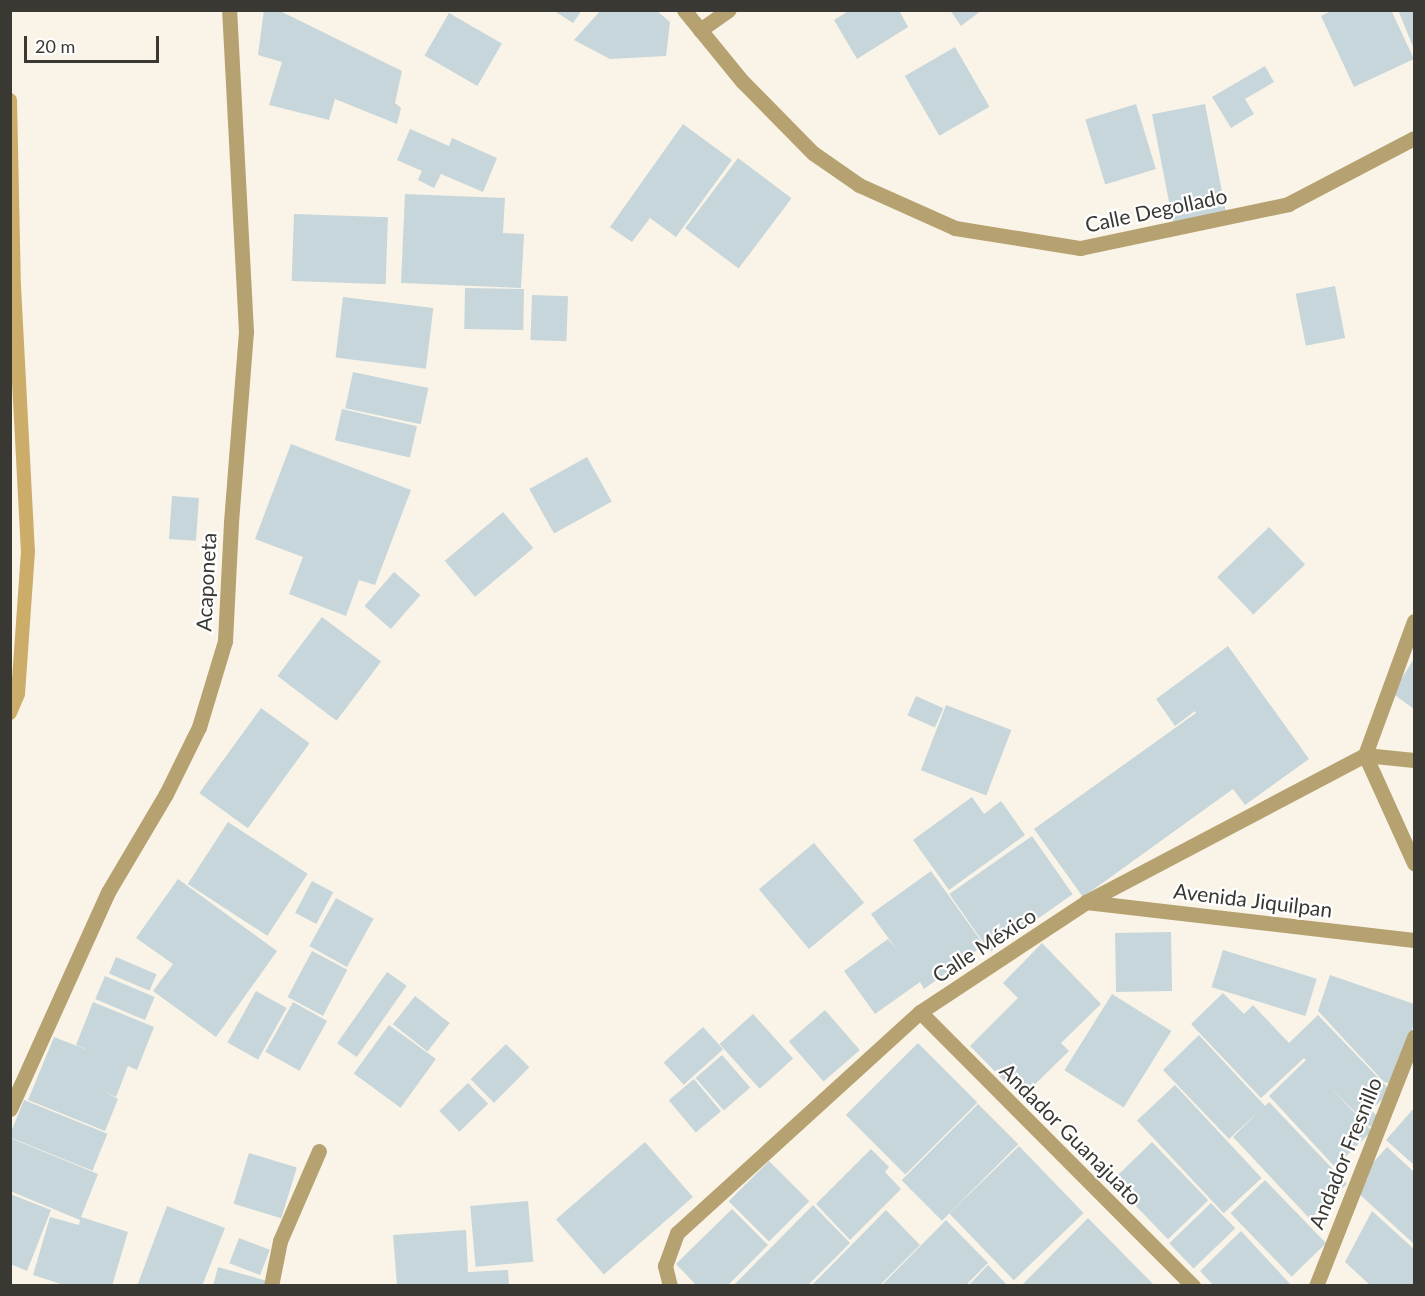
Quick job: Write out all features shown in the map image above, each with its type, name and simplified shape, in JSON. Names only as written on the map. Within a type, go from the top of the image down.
[{"type":"street","name":"Acaponeta","points":[[10,1109],[108,892],[166,794],[199,727],[225,641],[231,522],[246,332],[229,10]]},
{"type":"street","name":"Calle Degollado","points":[[684,10],[742,81],[813,153],[859,185],[955,228],[1080,248],[1288,204],[1414,138]]},
{"type":"street","points":[[700,30],[729,10]]},
{"type":"street","points":[[1414,621],[1365,756],[1414,863]]},
{"type":"street","points":[[1365,756],[1414,760]]},
{"type":"street","name":"Calle México","points":[[670,1286],[665,1266],[677,1233],[920,1012],[1086,902],[1365,756]]},
{"type":"street","name":"Avenida Jiquilpan","points":[[1086,902],[1414,940]]},
{"type":"street","name":"Andador Guanajuato","points":[[920,1012],[1193,1286]]},
{"type":"street","name":"Andador Fresnillo","points":[[1316,1286],[1414,1037]]},
{"type":"street","points":[[271,1286],[280,1240],[319,1151]]},
{"type":"building","points":[[264,10],[278,10],[402,71],[395,103],[401,108],[397,124],[335,99],[329,120],[269,105],[282,62],[258,55]]},
{"type":"building","points":[[553,10],[582,10],[573,23]]},
{"type":"building","points":[[601,10],[656,10],[670,22],[666,56],[610,59],[574,40]]},
{"type":"building","points":[[850,10],[899,10],[908,27],[857,59],[834,20]]},
{"type":"building","points":[[950,10],[982,10],[961,26]]},
{"type":"building","points":[[1333,10],[1391,10],[1414,59],[1354,87],[1321,16]]},
{"type":"building","points":[[1398,10],[1414,10],[1414,49]]},
{"type":"building","points":[[449,13],[502,44],[477,86],[424,55]]},
{"type":"building","points":[[955,47],[990,107],[939,136],[905,76]]},
{"type":"building","points":[[1265,66],[1274,82],[1245,99],[1254,114],[1231,128],[1212,97]]},
{"type":"building","points":[[1136,104],[1156,169],[1105,185],[1085,119]]},
{"type":"building","points":[[1205,104],[1226,212],[1173,222],[1152,114]]},
{"type":"building","points":[[683,124],[732,160],[676,237],[650,218],[632,242],[610,227]]},
{"type":"building","points":[[410,129],[449,146],[452,138],[497,158],[483,192],[441,174],[434,188],[418,180],[422,171],[397,160]]},
{"type":"building","points":[[738,158],[792,198],[739,269],[685,228]]},
{"type":"building","points":[[405,194],[505,198],[503,233],[524,234],[521,288],[401,283]]},
{"type":"building","points":[[294,214],[388,217],[386,284],[292,281]]},
{"type":"building","points":[[1335,286],[1345,338],[1306,346],[1296,294]]},
{"type":"building","points":[[465,288],[524,289],[523,330],[464,329]]},
{"type":"building","points":[[532,295],[568,296],[566,341],[530,340]]},
{"type":"building","points":[[343,297],[433,308],[426,369],[336,358]]},
{"type":"building","points":[[353,372],[428,388],[421,424],[345,408]]},
{"type":"building","points":[[342,409],[417,426],[410,458],[335,440]]},
{"type":"building","points":[[291,444],[411,490],[375,585],[359,580],[346,616],[289,594],[303,557],[255,539]]},
{"type":"building","points":[[587,457],[612,502],[554,534],[529,489]]},
{"type":"building","points":[[172,496],[199,498],[196,541],[169,539]]},
{"type":"building","points":[[503,512],[533,548],[475,597],[445,561]]},
{"type":"building","points":[[1269,527],[1305,564],[1253,614],[1217,577]]},
{"type":"building","points":[[394,572],[420,595],[391,629],[364,606]]},
{"type":"building","points":[[322,617],[381,662],[337,721],[277,676]]},
{"type":"building","points":[[1228,646],[1309,759],[1245,805],[1233,789],[1083,897],[1034,829],[1196,713],[1195,711],[1175,726],[1156,699]]},
{"type":"building","points":[[1414,659],[1414,709],[1392,693]]},
{"type":"building","points":[[916,696],[943,708],[935,727],[907,715]]},
{"type":"building","points":[[946,705],[1011,730],[986,795],[921,770]]},
{"type":"building","points":[[261,708],[310,743],[248,828],[199,793]]},
{"type":"building","points":[[972,797],[984,814],[1001,801],[1025,835],[949,890],[913,840]]},
{"type":"building","points":[[228,822],[308,874],[267,936],[188,884]]},
{"type":"building","points":[[1032,836],[1073,894],[990,952],[949,894]]},
{"type":"building","points":[[814,843],[864,903],[809,949],[759,889]]},
{"type":"building","points":[[931,871],[984,945],[924,989],[920,982],[875,1014],[844,971],[888,939],[897,950],[871,914]]},
{"type":"building","points":[[178,879],[277,951],[216,1037],[153,991],[173,964],[136,938]]},
{"type":"building","points":[[312,881],[333,892],[316,924],[295,913]]},
{"type":"building","points":[[336,898],[374,919],[347,967],[309,946]]},
{"type":"building","points":[[1171,932],[1172,991],[1116,992],[1115,933]]},
{"type":"building","points":[[1042,943],[1101,1004],[1061,1043],[1069,1051],[1021,1098],[970,1046],[1018,998],[1003,983]]},
{"type":"building","points":[[1223,950],[1317,979],[1305,1016],[1212,987]]},
{"type":"building","points":[[312,951],[347,970],[323,1016],[288,997]]},
{"type":"building","points":[[116,957],[157,974],[149,991],[109,974]]},
{"type":"building","points":[[387,972],[407,986],[357,1057],[337,1043]]},
{"type":"building","points":[[1330,975],[1414,1004],[1414,1023],[1394,1085],[1384,1082],[1318,1011]]},
{"type":"building","points":[[105,976],[155,997],[145,1020],[95,999]]},
{"type":"building","points":[[256,991],[287,1008],[258,1060],[227,1043]]},
{"type":"building","points":[[1223,993],[1244,1014],[1253,1005],[1289,1043],[1318,1015],[1391,1091],[1371,1110],[1379,1118],[1370,1127],[1329,1086],[1372,1131],[1335,1167],[1269,1096],[1306,1060],[1304,1058],[1261,1098],[1191,1024]]},
{"type":"building","points":[[1112,994],[1171,1031],[1124,1107],[1064,1070]]},
{"type":"building","points":[[415,996],[450,1023],[428,1051],[393,1024]]},
{"type":"building","points":[[93,1002],[154,1027],[137,1070],[128,1066],[116,1097],[105,1092],[118,1099],[105,1131],[28,1100],[54,1037],[95,1053],[76,1045]]},
{"type":"building","points":[[293,1002],[327,1021],[299,1071],[265,1052]]},
{"type":"building","points":[[825,1010],[860,1050],[824,1081],[789,1041]]},
{"type":"building","points":[[753,1014],[793,1059],[760,1089],[720,1044]]},
{"type":"building","points":[[389,1025],[436,1059],[401,1108],[354,1074]]},
{"type":"building","points":[[703,1027],[723,1049],[684,1085],[664,1062]]},
{"type":"building","points":[[1199,1035],[1265,1106],[1269,1102],[1347,1184],[1310,1219],[1233,1137],[1259,1111],[1229,1139],[1163,1070]]},
{"type":"building","points":[[918,1043],[977,1102],[905,1175],[846,1115]]},
{"type":"building","points":[[506,1044],[529,1067],[494,1103],[471,1079]]},
{"type":"building","points":[[722,1055],[750,1087],[724,1110],[696,1078]]},
{"type":"building","points":[[694,1079],[721,1111],[696,1132],[669,1100]]},
{"type":"building","points":[[468,1083],[488,1104],[459,1132],[439,1111]]},
{"type":"building","points":[[1175,1085],[1262,1178],[1224,1213],[1137,1120]]},
{"type":"building","points":[[24,1100],[107,1134],[92,1171],[10,1137]]},
{"type":"building","points":[[978,1104],[1018,1144],[942,1221],[902,1180]]},
{"type":"building","points":[[1414,1108],[1414,1165],[1386,1140]]},
{"type":"building","points":[[10,1138],[98,1174],[81,1217],[128,1232],[112,1286],[67,1286],[33,1275],[50,1217],[79,1225],[80,1220],[10,1191]]},
{"type":"building","points":[[645,1142],[693,1197],[604,1275],[556,1219]]},
{"type":"building","points":[[1152,1142],[1208,1200],[1168,1239],[1112,1181]]},
{"type":"building","points":[[1019,1146],[1084,1213],[1014,1280],[949,1213]]},
{"type":"building","points":[[1387,1147],[1414,1172],[1414,1244],[1356,1191],[1368,1178],[1363,1174]]},
{"type":"building","points":[[871,1149],[889,1167],[885,1172],[901,1189],[850,1240],[816,1204]]},
{"type":"building","points":[[249,1153],[297,1168],[281,1218],[234,1204]]},
{"type":"building","points":[[769,1161],[809,1201],[769,1242],[729,1201]]},
{"type":"building","points":[[1265,1180],[1326,1243],[1292,1277],[1230,1213]]},
{"type":"building","points":[[10,1194],[51,1210],[27,1271],[10,1264]]},
{"type":"building","points":[[528,1201],[533,1262],[476,1267],[470,1206]]},
{"type":"building","points":[[1211,1203],[1235,1228],[1194,1268],[1169,1243]]},
{"type":"building","points":[[813,1205],[850,1243],[807,1286],[733,1286]]},
{"type":"building","points":[[167,1206],[225,1228],[202,1286],[137,1286]]},
{"type":"building","points":[[732,1209],[768,1245],[727,1286],[697,1286],[676,1264]]},
{"type":"building","points":[[886,1210],[920,1245],[879,1286],[811,1286]]},
{"type":"building","points":[[1372,1211],[1414,1249],[1414,1286],[1371,1286],[1345,1262]]},
{"type":"building","points":[[1088,1218],[1155,1286],[1021,1286]]},
{"type":"building","points":[[946,1220],[988,1263],[965,1286],[881,1286]]},
{"type":"building","points":[[466,1230],[468,1272],[508,1270],[509,1286],[397,1286],[393,1235]]},
{"type":"building","points":[[1241,1231],[1292,1286],[1214,1286],[1200,1271]]},
{"type":"building","points":[[239,1238],[270,1250],[260,1275],[229,1263]]},
{"type":"building","points":[[988,1265],[1008,1286],[968,1286]]},
{"type":"building","points":[[218,1267],[267,1281],[266,1286],[213,1286]]},
{"type":"waterway","points":[[10,100],[14,286],[28,551],[18,694],[10,713]]}]
